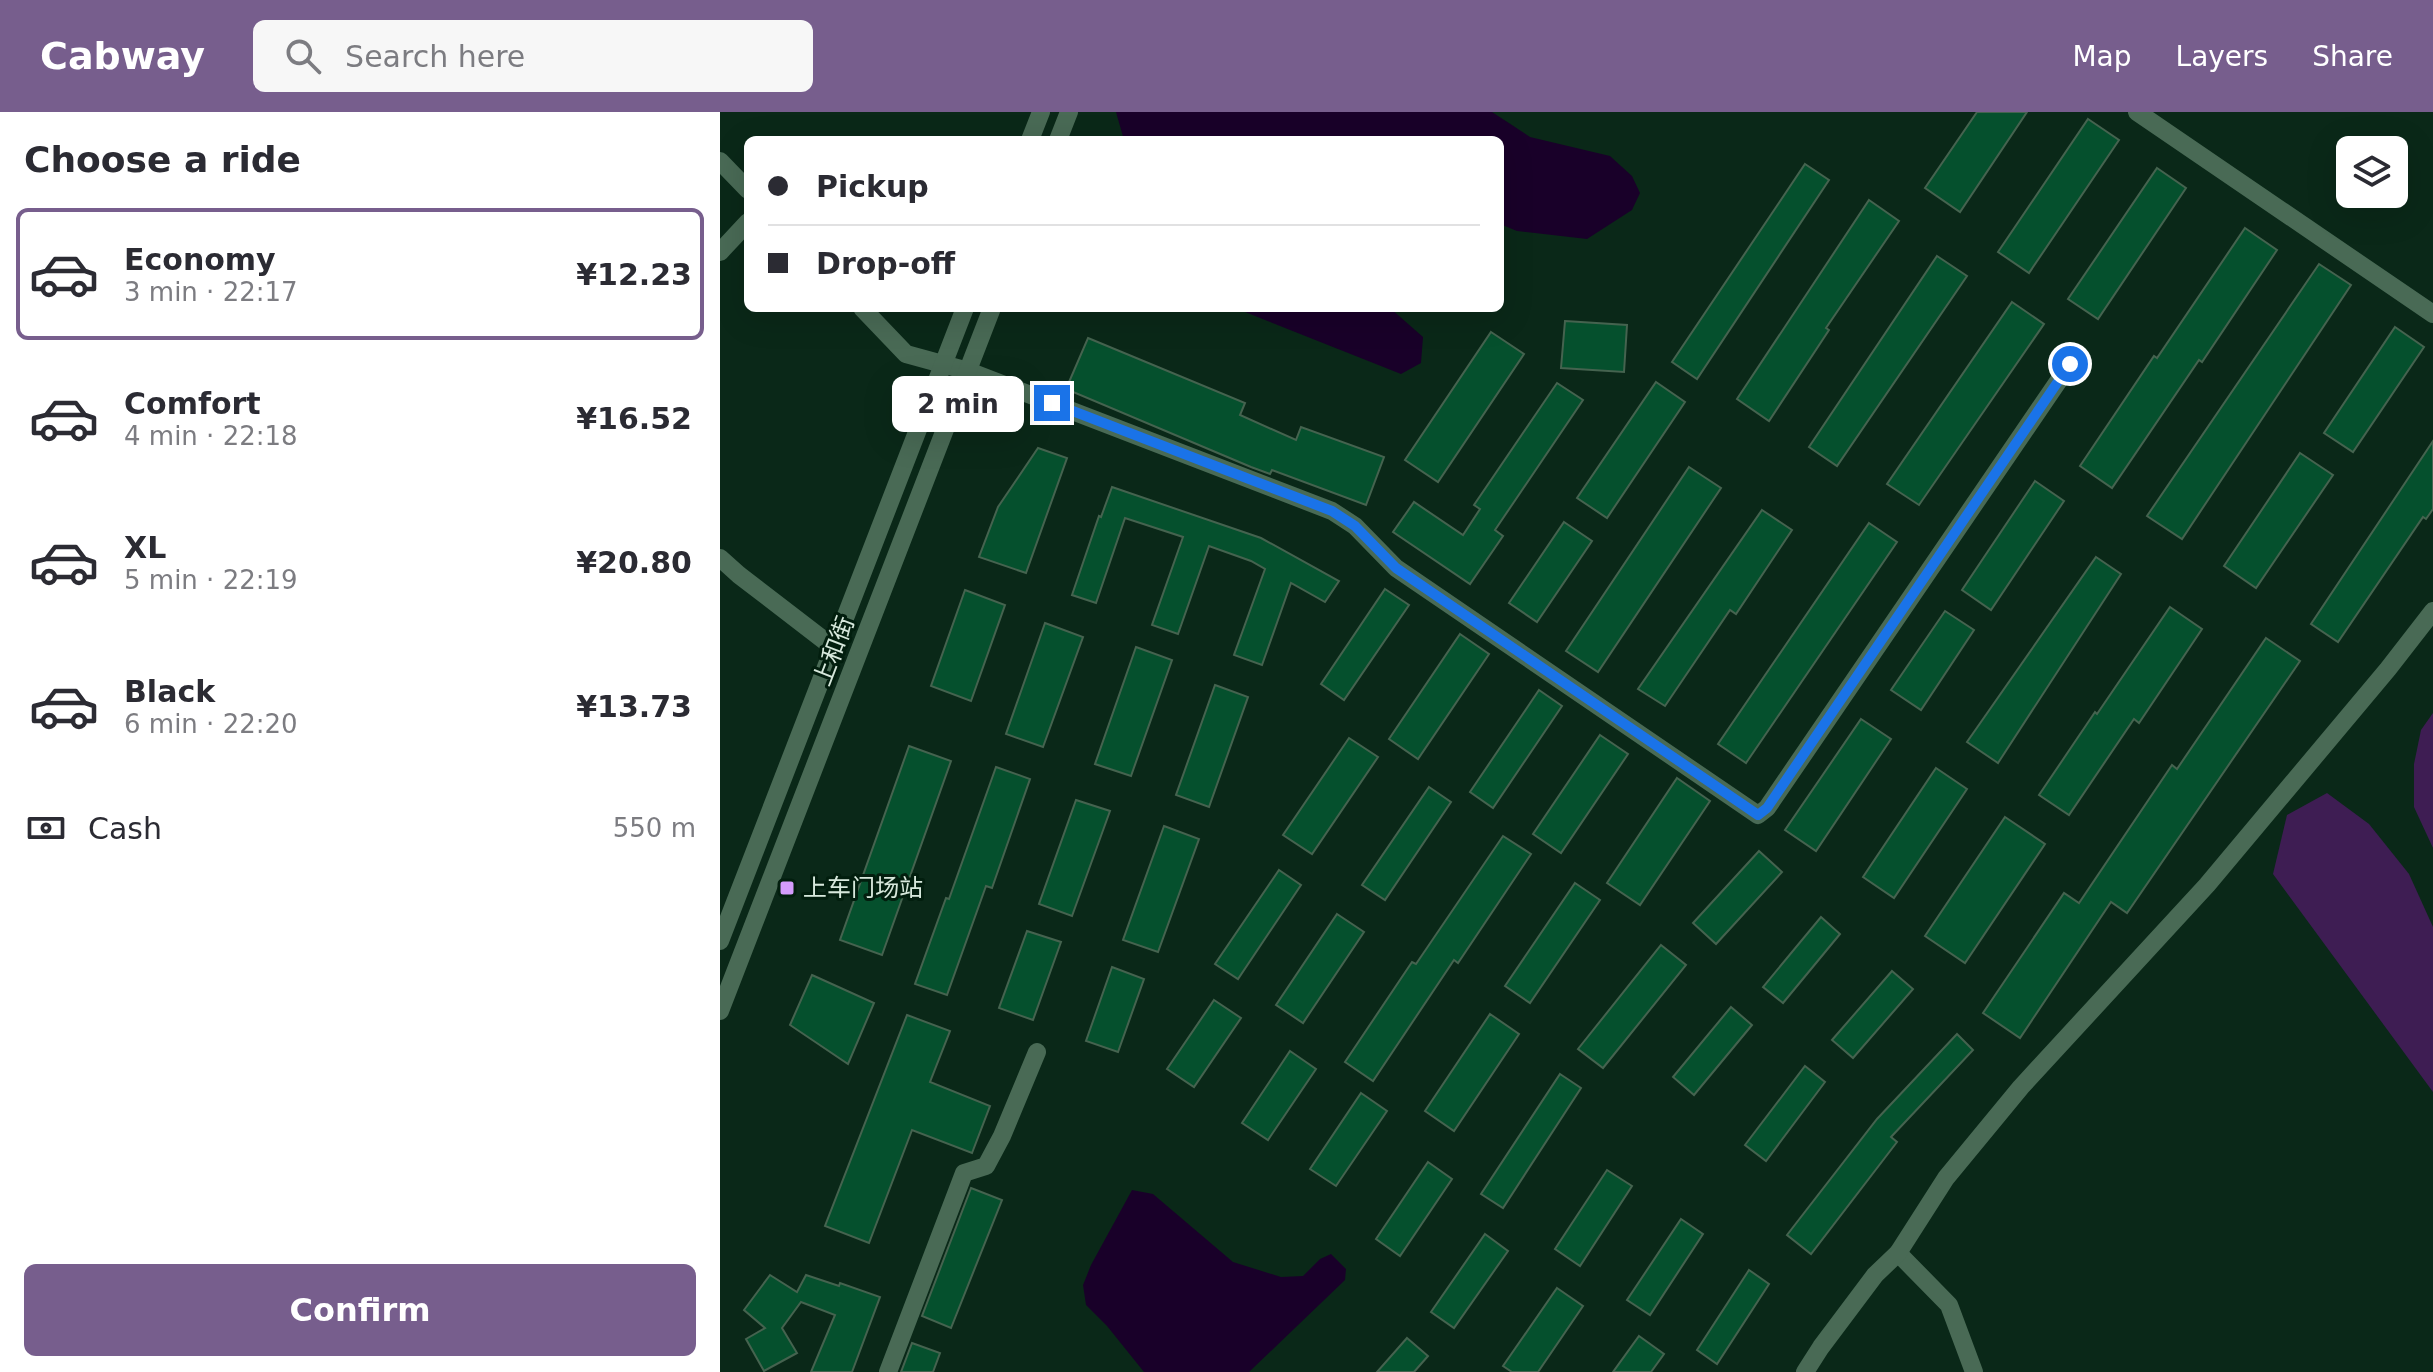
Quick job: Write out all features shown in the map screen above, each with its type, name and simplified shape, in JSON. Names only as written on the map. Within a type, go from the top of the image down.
[{"type":"street","points":[[1032,136],[1041,112]]},
{"type":"street","points":[[1060,136],[1069,112]]},
{"type":"street","points":[[2137,112],[2433,314]]},
{"type":"street","points":[[720,161],[744,186]]},
{"type":"street","points":[[720,252],[744,226]]},
{"type":"street","points":[[866,312],[906,354],[968,371],[1332,511],[1355,526],[1396,568],[1758,815],[1767,808],[2070,364]]},
{"type":"street","name":"上和街","points":[[720,941],[728,898],[834,648],[963,312]]},
{"type":"street","name":"上和街","points":[[720,1011],[990,312]]},
{"type":"street","points":[[720,558],[834,648]]},
{"type":"street","points":[[1805,1372],[1875,1275],[1898,1253],[1946,1178],[2021,1087],[2207,885],[2433,611]]},
{"type":"street","points":[[728,898],[759,910]]},
{"type":"street","points":[[888,1372],[964,1173],[986,1166],[1037,1052]]},
{"type":"street","points":[[1898,1253],[1949,1305],[1974,1372]]},
{"type":"shaded area","points":[[1116,112],[1492,112],[1530,137],[1610,156],[1632,176],[1640,193],[1632,210],[1587,239],[1517,231],[1504,226],[1504,136],[1123,136]]},
{"type":"shaded area","points":[[1245,312],[1395,312],[1423,337],[1421,363],[1401,374]]},
{"type":"shaded area","points":[[2433,713],[2433,848],[2414,807],[2414,764],[2421,730]]},
{"type":"shaded area","points":[[2327,793],[2369,824],[2409,874],[2433,927],[2433,1092],[2273,874],[2287,815]]},
{"type":"shaded area","points":[[1132,1190],[1153,1194],[1233,1262],[1281,1277],[1303,1276],[1320,1259],[1331,1254],[1346,1269],[1345,1280],[1249,1372],[1144,1372],[1086,1305],[1083,1285]]},
{"type":"building","points":[[1977,112],[2027,112],[1960,212],[1925,188]]},
{"type":"building","points":[[2088,119],[2119,140],[2029,273],[1998,252]]},
{"type":"building","points":[[1805,164],[1829,180],[1697,379],[1672,362]]},
{"type":"building","points":[[2157,168],[2186,188],[2098,319],[2068,299]]},
{"type":"building","points":[[1869,200],[1899,221],[1826,328],[1829,330],[1769,421],[1737,399]]},
{"type":"building","points":[[2245,228],[2277,250],[2112,488],[2080,466]]},
{"type":"building","points":[[1937,256],[1967,276],[1837,466],[1809,447]]},
{"type":"building","points":[[2319,264],[2351,285],[2182,539],[2147,516]]},
{"type":"building","points":[[2012,302],[2044,324],[1919,505],[1887,484]]},
{"type":"building","points":[[1565,321],[1627,325],[1624,372],[1561,368]]},
{"type":"building","points":[[2395,327],[2424,347],[2353,452],[2324,433]]},
{"type":"building","points":[[1491,332],[1524,354],[1438,482],[1405,460]]},
{"type":"building","points":[[1088,338],[1245,403],[1240,415],[1296,440],[1301,427],[1384,457],[1366,505],[1272,470],[1270,474],[1251,467],[1066,389]]},
{"type":"building","points":[[1656,382],[1685,402],[1607,518],[1577,498]]},
{"type":"building","points":[[1557,383],[1583,400],[1495,530],[1503,536],[1470,584],[1393,532],[1414,502],[1463,535],[1480,509],[1474,505]]},
{"type":"building","points":[[2433,441],[2433,509],[2426,519],[2423,517],[2338,642],[2311,624]]},
{"type":"building","points":[[1038,448],[1067,458],[1026,573],[979,557],[998,507]]},
{"type":"building","points":[[2300,453],[2333,475],[2256,588],[2224,566]]},
{"type":"building","points":[[1689,467],[1721,488],[1598,672],[1566,651]]},
{"type":"building","points":[[2035,481],[2064,501],[1991,610],[1962,590]]},
{"type":"building","points":[[1112,487],[1261,538],[1339,581],[1325,602],[1291,583],[1262,665],[1234,655],[1265,569],[1251,561],[1209,546],[1178,634],[1152,625],[1183,537],[1125,518],[1096,603],[1072,595]]},
{"type":"building","points":[[1762,510],[1792,530],[1736,614],[1730,610],[1665,706],[1638,689]]},
{"type":"building","points":[[1564,522],[1592,541],[1537,622],[1509,603]]},
{"type":"building","points":[[1869,523],[1897,542],[1746,763],[1718,744]]},
{"type":"building","points":[[2096,557],[2121,574],[1998,763],[1967,742]]},
{"type":"building","points":[[1385,589],[1409,605],[1344,700],[1321,684]]},
{"type":"building","points":[[965,590],[1005,605],[971,701],[931,686]]},
{"type":"building","points":[[2170,607],[2202,629],[2139,723],[2134,719],[2069,815],[2039,795]]},
{"type":"building","points":[[1945,611],[1974,630],[1921,710],[1891,690]]},
{"type":"building","points":[[1045,623],[1083,637],[1043,747],[1006,734]]},
{"type":"building","points":[[1460,634],[1489,654],[1418,759],[1389,739]]},
{"type":"building","points":[[2266,638],[2300,661],[2127,913],[2111,902],[2020,1038],[1983,1013],[2064,893],[2079,903],[2172,765],[2177,769]]},
{"type":"building","points":[[1136,647],[1172,660],[1131,776],[1095,764]]},
{"type":"building","points":[[1215,685],[1248,697],[1209,807],[1176,795]]},
{"type":"building","points":[[1539,690],[1562,706],[1493,808],[1470,792]]},
{"type":"building","points":[[1861,719],[1891,739],[1816,851],[1785,830]]},
{"type":"building","points":[[1600,735],[1628,754],[1561,853],[1533,834]]},
{"type":"building","points":[[1349,738],[1378,757],[1312,854],[1283,835]]},
{"type":"building","points":[[909,746],[951,761],[882,955],[840,940]]},
{"type":"building","points":[[996,767],[1030,779],[992,888],[986,886],[947,995],[915,984]]},
{"type":"building","points":[[1936,768],[1967,789],[1894,898],[1863,877]]},
{"type":"building","points":[[1677,778],[1710,801],[1640,905],[1607,883]]},
{"type":"building","points":[[1429,787],[1451,802],[1385,900],[1362,885]]},
{"type":"building","points":[[1076,800],[1110,811],[1072,916],[1039,904]]},
{"type":"building","points":[[2005,817],[2045,844],[1965,963],[1925,936]]},
{"type":"building","points":[[1164,826],[1199,839],[1158,952],[1123,940]]},
{"type":"building","points":[[1503,836],[1531,854],[1458,963],[1454,960],[1373,1081],[1345,1062]]},
{"type":"building","points":[[1759,851],[1782,872],[1716,944],[1693,923]]},
{"type":"building","points":[[1279,870],[1301,885],[1238,979],[1215,964]]},
{"type":"building","points":[[1575,883],[1600,900],[1530,1003],[1505,986]]},
{"type":"building","points":[[1337,914],[1364,932],[1303,1023],[1276,1005]]},
{"type":"building","points":[[1821,917],[1840,934],[1783,1003],[1763,987]]},
{"type":"building","points":[[1027,931],[1061,942],[1033,1020],[999,1008]]},
{"type":"building","points":[[1661,945],[1686,965],[1603,1068],[1578,1049]]},
{"type":"building","points":[[1112,967],[1144,979],[1118,1052],[1086,1041]]},
{"type":"building","points":[[1892,971],[1913,989],[1853,1058],[1832,1040]]},
{"type":"building","points":[[812,975],[874,1003],[848,1064],[790,1025]]},
{"type":"building","points":[[1214,1000],[1241,1018],[1194,1087],[1167,1069]]},
{"type":"building","points":[[1731,1007],[1752,1025],[1694,1095],[1673,1077]]},
{"type":"building","points":[[1490,1014],[1519,1034],[1454,1131],[1425,1111]]},
{"type":"building","points":[[907,1015],[950,1031],[930,1082],[990,1106],[972,1153],[912,1130],[869,1243],[825,1226]]},
{"type":"building","points":[[1957,1034],[1973,1050],[1891,1137],[1897,1142],[1811,1254],[1787,1235],[1877,1119]]},
{"type":"building","points":[[1290,1051],[1316,1069],[1268,1140],[1242,1123]]},
{"type":"building","points":[[1805,1066],[1825,1082],[1766,1161],[1745,1145]]},
{"type":"building","points":[[1560,1074],[1581,1088],[1503,1208],[1481,1194]]},
{"type":"building","points":[[1361,1093],[1387,1111],[1336,1186],[1310,1169]]},
{"type":"building","points":[[1428,1162],[1452,1179],[1400,1256],[1376,1239]]},
{"type":"building","points":[[1607,1170],[1632,1186],[1580,1266],[1555,1249]]},
{"type":"building","points":[[971,1188],[1002,1200],[951,1328],[922,1316]]},
{"type":"building","points":[[1681,1219],[1703,1234],[1650,1315],[1627,1300]]},
{"type":"building","points":[[1485,1234],[1508,1251],[1454,1328],[1431,1312]]},
{"type":"building","points":[[1749,1270],[1769,1284],[1717,1364],[1697,1350]]},
{"type":"building","points":[[770,1275],[797,1292],[806,1275],[880,1297],[852,1372],[811,1372],[835,1315],[801,1302],[782,1328],[797,1353],[764,1371],[746,1339],[765,1328],[744,1310]]},
{"type":"building","points":[[1557,1288],[1583,1306],[1538,1372],[1512,1372],[1503,1366]]},
{"type":"building","points":[[1639,1336],[1664,1354],[1651,1372],[1613,1372]]},
{"type":"building","points":[[1407,1338],[1428,1356],[1414,1372],[1377,1372]]},
{"type":"building","points":[[912,1343],[940,1353],[933,1372],[901,1372]]},
{"type":"place","name":"上车门场站","points":[[787,888]]},
{"type":"route","points":[[1052,403],[1332,511],[1355,526],[1396,568],[1758,815],[1767,808],[2070,364]]}]
